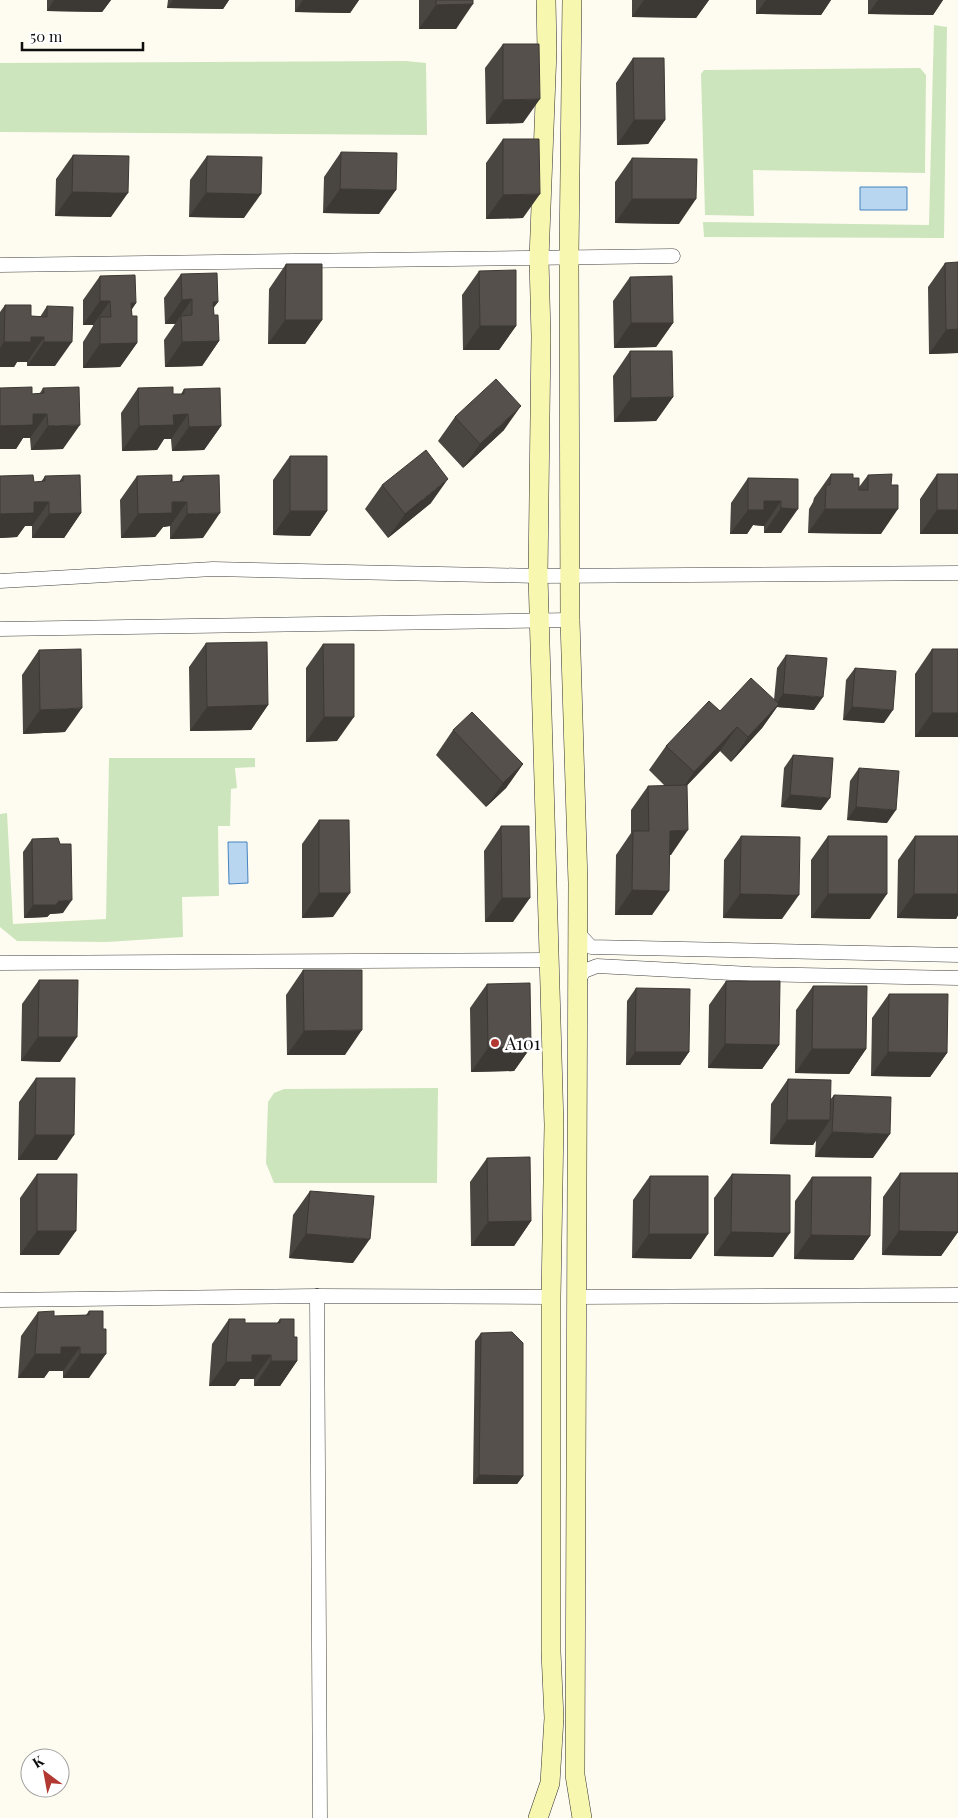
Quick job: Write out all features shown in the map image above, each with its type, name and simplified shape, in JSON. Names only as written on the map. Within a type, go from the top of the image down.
[{"type":"main road","points":[[538,1818],[550,1783],[554,1718],[551,1652],[551,1297],[554,1125],[538,576],[542,336],[539,259],[547,50],[546,0]]},
{"type":"main road","points":[[572,0],[569,256],[570,620],[578,933],[575,1775],[582,1818]]},
{"type":"street","points":[[0,265],[673,256]]},
{"type":"street","points":[[0,581],[213,569],[538,576],[958,574]]},
{"type":"street","points":[[0,630],[570,620]]},
{"type":"street","points":[[578,933],[591,947],[958,956]]},
{"type":"street","points":[[0,962],[548,960]]},
{"type":"street","points":[[578,981],[584,971],[597,966],[751,974],[958,978]]},
{"type":"street","points":[[0,1300],[317,1296],[551,1297]]},
{"type":"street","points":[[317,1296],[320,1818]]},
{"type":"street","points":[[577,1297],[958,1296]]},
{"type":"green space","points":[[934,25],[947,27],[944,238],[704,237],[703,222],[929,225]]},
{"type":"green space","points":[[406,61],[426,63],[427,135],[0,132],[0,63]]},
{"type":"green space","points":[[920,68],[926,75],[925,173],[753,170],[754,216],[705,215],[701,74],[704,70]]},
{"type":"green space","points":[[109,758],[255,758],[255,767],[235,768],[237,788],[231,789],[230,826],[218,826],[219,896],[182,897],[183,937],[107,942],[17,941],[0,927],[0,814],[7,813],[13,924],[106,919]]},
{"type":"green space","points":[[438,1088],[437,1183],[274,1183],[266,1163],[268,1102],[274,1093],[284,1089]]},
{"type":"water","points":[[860,187],[907,187],[907,210],[860,210]]},
{"type":"water","points":[[228,842],[247,842],[248,883],[229,884]]},
{"type":"building","points":[[436,0],[473,0],[473,4],[436,5]]},
{"type":"building","points":[[503,44],[539,44],[540,99],[503,100]]},
{"type":"building","points":[[633,58],[664,58],[665,120],[634,120]]},
{"type":"building","points":[[503,139],[539,139],[540,194],[503,195]]},
{"type":"building","points":[[341,152],[397,153],[396,190],[340,189]]},
{"type":"building","points":[[73,155],[129,156],[128,193],[72,192]]},
{"type":"building","points":[[207,156],[262,157],[261,194],[206,193]]},
{"type":"building","points":[[632,158],[697,159],[696,199],[632,199]]},
{"type":"building","points":[[958,262],[958,329],[946,330],[945,263]]},
{"type":"building","points":[[286,264],[322,264],[322,320],[285,320]]},
{"type":"building","points":[[516,270],[516,326],[480,326],[479,271]]},
{"type":"building","points":[[217,273],[218,302],[213,302],[214,315],[218,315],[219,341],[182,342],[181,316],[192,315],[192,299],[182,300],[181,274]]},
{"type":"building","points":[[135,275],[136,303],[131,303],[132,316],[137,316],[137,343],[100,344],[100,317],[111,317],[110,301],[100,301],[100,276]]},
{"type":"building","points":[[672,276],[673,323],[631,323],[630,277]]},
{"type":"building","points":[[5,305],[31,305],[31,316],[47,317],[47,306],[73,307],[72,342],[44,342],[44,337],[31,337],[31,342],[4,342]]},
{"type":"building","points":[[630,351],[672,351],[673,397],[631,398]]},
{"type":"building","points":[[496,379],[521,406],[480,444],[455,417]]},
{"type":"building","points":[[32,387],[32,394],[44,393],[43,388],[79,387],[80,425],[48,426],[47,414],[33,414],[33,425],[0,426],[0,388]]},
{"type":"building","points":[[173,387],[173,394],[184,394],[184,389],[220,388],[221,426],[189,427],[188,414],[173,415],[174,425],[139,426],[138,388]]},
{"type":"building","points":[[426,450],[448,479],[405,514],[382,485]]},
{"type":"building","points":[[290,456],[327,456],[327,511],[290,511]]},
{"type":"building","points":[[831,474],[853,474],[853,478],[859,478],[859,490],[868,490],[868,475],[892,474],[891,485],[898,485],[898,509],[825,509],[826,485],[830,485]]},
{"type":"building","points":[[937,474],[958,474],[958,510],[937,510]]},
{"type":"building","points":[[33,475],[34,482],[45,481],[45,476],[80,475],[81,513],[49,514],[49,502],[34,502],[34,513],[0,514],[0,476]]},
{"type":"building","points":[[172,475],[172,482],[183,481],[183,476],[219,475],[220,513],[187,514],[187,502],[172,502],[172,513],[138,514],[137,476]]},
{"type":"building","points":[[748,478],[798,479],[798,509],[781,508],[781,501],[764,501],[764,510],[748,510]]},
{"type":"building","points":[[267,642],[268,705],[207,707],[206,643]]},
{"type":"building","points":[[323,644],[354,644],[354,717],[324,717]]},
{"type":"building","points":[[81,649],[82,708],[40,710],[39,650]]},
{"type":"building","points":[[932,649],[958,649],[958,713],[932,713]]},
{"type":"building","points":[[786,655],[827,658],[823,697],[783,694]]},
{"type":"building","points":[[855,668],[896,671],[893,710],[852,707]]},
{"type":"building","points":[[751,678],[779,704],[748,737],[737,727],[694,772],[666,746],[709,701],[720,711]]},
{"type":"building","points":[[472,712],[523,764],[503,783],[453,730]]},
{"type":"building","points":[[793,755],[833,758],[830,798],[790,795]]},
{"type":"building","points":[[859,768],[899,771],[896,810],[856,807]]},
{"type":"building","points":[[687,785],[688,830],[670,831],[669,891],[632,890],[633,831],[649,831],[648,786]]},
{"type":"building","points":[[319,820],[349,820],[350,893],[319,893]]},
{"type":"building","points":[[501,826],[529,826],[530,898],[502,898]]},
{"type":"building","points":[[741,836],[800,837],[799,895],[740,894]]},
{"type":"building","points":[[828,836],[887,836],[887,894],[828,894]]},
{"type":"building","points":[[915,836],[958,836],[958,894],[914,894]]},
{"type":"building","points":[[58,838],[60,844],[71,844],[72,900],[59,901],[56,905],[33,905],[32,839]]},
{"type":"building","points":[[303,970],[362,970],[362,1030],[304,1031]]},
{"type":"building","points":[[39,980],[78,980],[77,1037],[38,1037]]},
{"type":"building","points":[[726,981],[780,981],[779,1045],[725,1044]]},
{"type":"building","points":[[530,983],[531,1047],[488,1048],[487,984]]},
{"type":"building","points":[[813,986],[867,986],[866,1049],[812,1049]]},
{"type":"building","points":[[636,988],[690,989],[689,1052],[635,1052]]},
{"type":"building","points":[[889,994],[948,994],[947,1053],[888,1052]]},
{"type":"building","points":[[36,1078],[75,1078],[74,1135],[35,1135]]},
{"type":"building","points":[[788,1079],[831,1080],[830,1120],[787,1120]]},
{"type":"building","points":[[834,1095],[891,1097],[890,1134],[832,1132]]},
{"type":"building","points":[[530,1157],[531,1221],[488,1222],[487,1158]]},
{"type":"building","points":[[900,1173],[958,1173],[958,1232],[899,1231]]},
{"type":"building","points":[[37,1174],[77,1174],[76,1231],[37,1231]]},
{"type":"building","points":[[732,1174],[790,1175],[790,1233],[731,1232]]},
{"type":"building","points":[[650,1176],[708,1176],[708,1234],[649,1234]]},
{"type":"building","points":[[812,1177],[871,1177],[870,1236],[811,1235]]},
{"type":"building","points":[[310,1191],[374,1196],[370,1239],[306,1234]]},
{"type":"building","points":[[54,1311],[54,1316],[89,1315],[89,1311],[103,1311],[103,1329],[106,1329],[106,1354],[80,1354],[80,1347],[61,1347],[61,1354],[35,1354],[38,1312]]},
{"type":"building","points":[[229,1319],[245,1319],[245,1323],[280,1323],[280,1319],[294,1319],[294,1337],[297,1337],[297,1361],[271,1361],[271,1355],[252,1355],[252,1362],[226,1362]]},
{"type":"building","points":[[512,1332],[523,1343],[523,1476],[479,1475],[481,1333]]},
{"type":"place","name":"A101","points":[[495,1043]]}]
